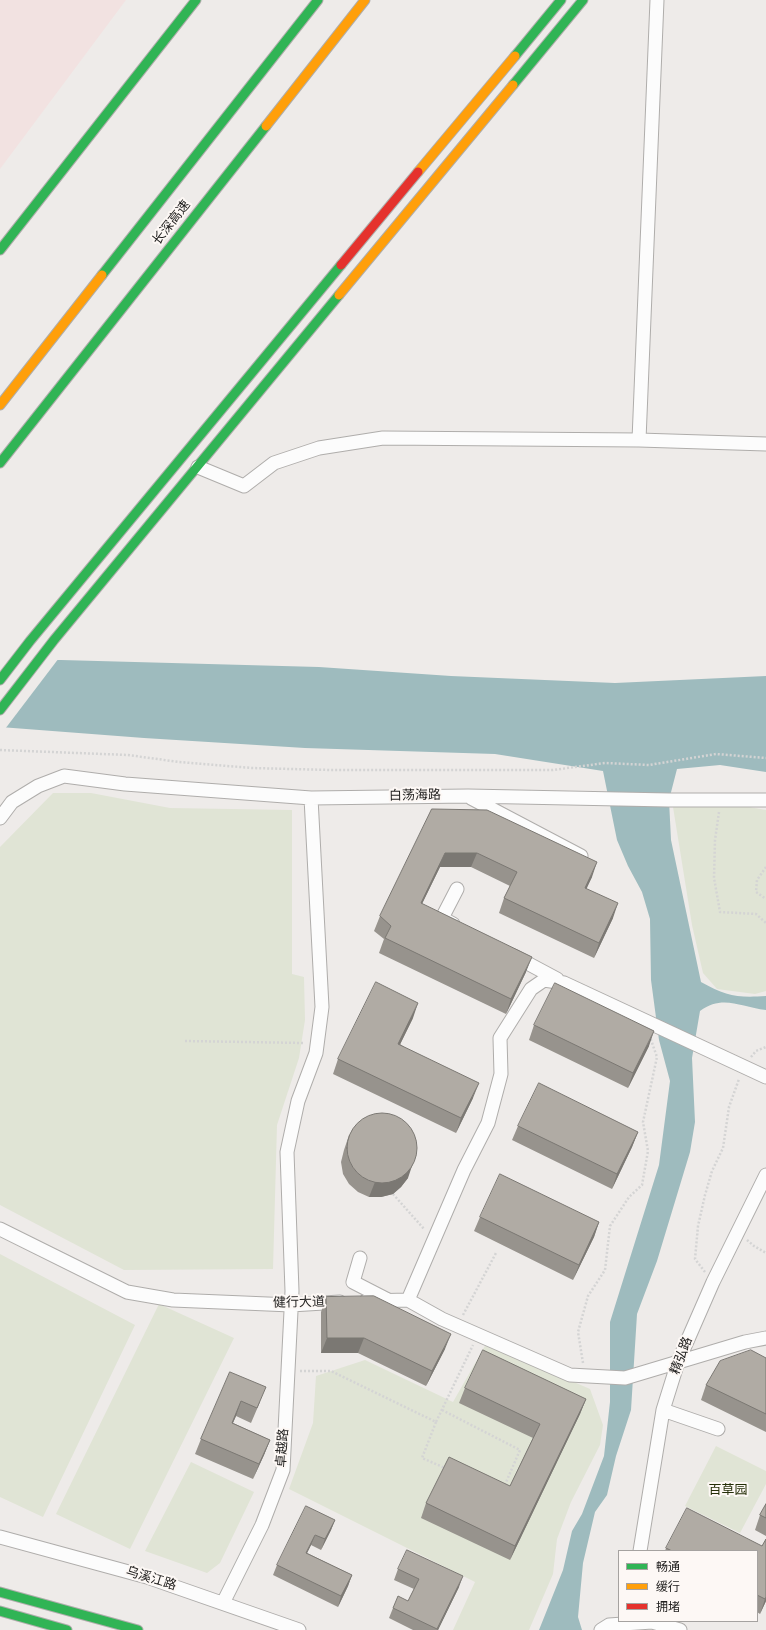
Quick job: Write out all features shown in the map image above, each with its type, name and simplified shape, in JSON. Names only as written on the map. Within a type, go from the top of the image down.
[{"type":"main road","points":[[0,250],[196,0]]},
{"type":"main road","name":"长深高速","points":[[0,405],[318,0]]},
{"type":"main road","name":"长深高速","points":[[0,463],[365,0]]},
{"type":"main road","points":[[0,680],[30,640],[561,0]]},
{"type":"main road","points":[[0,710],[54,640],[584,0]]},
{"type":"main road","points":[[0,1592],[138,1630]]},
{"type":"main road","points":[[0,1611],[67,1630]]},
{"type":"street","points":[[639,440],[657,0]]},
{"type":"street","points":[[198,467],[244,486],[274,463],[319,448],[383,438],[639,440],[766,444]]},
{"type":"street","name":"白荡海路","points":[[0,818],[12,802],[38,786],[64,776],[125,784],[311,798],[468,796],[766,800]]},
{"type":"street","points":[[468,796],[587,858]]},
{"type":"street","name":"卓越路","points":[[223,1603],[262,1524],[283,1470],[291,1305],[287,1152],[298,1101],[316,1053],[322,1008],[311,798]]},
{"type":"street","points":[[457,889],[442,918],[462,929]]},
{"type":"street","points":[[503,950],[564,982],[766,1077]]},
{"type":"street","points":[[408,1300],[464,1170],[488,1123],[501,1074],[500,1038],[531,989],[544,980],[564,982]]},
{"type":"street","name":"精弘路","points":[[640,1550],[663,1410],[678,1362],[712,1282],[766,1175]]},
{"type":"street","name":"健行大道","points":[[0,1229],[127,1292],[172,1300],[291,1305],[408,1300],[457,1326],[570,1375],[625,1378],[678,1362]]},
{"type":"street","points":[[360,1258],[353,1282],[388,1300]]},
{"type":"street","points":[[678,1362],[766,1338]]},
{"type":"street","points":[[663,1410],[718,1429]]},
{"type":"street","name":"乌溪江路","points":[[0,1537],[147,1577],[299,1630]]},
{"type":"street","points":[[601,1630],[609,1625],[628,1622],[652,1622],[680,1630]]},
{"type":"path","points":[[0,750],[128,755],[178,762],[252,768],[332,770],[553,770],[605,763],[649,765],[716,754],[766,758]]},
{"type":"path","points":[[719,800],[719,815],[715,840],[714,878],[720,912],[756,914],[766,923]]},
{"type":"path","points":[[766,867],[757,880],[756,892],[766,899]]},
{"type":"path","points":[[591,1376],[578,1332],[588,1296],[605,1270],[610,1226],[628,1197],[642,1185],[648,1151],[643,1122],[657,1057],[643,1019]]},
{"type":"path","points":[[185,1041],[317,1043]]},
{"type":"path","points":[[712,1282],[695,1259],[698,1226],[706,1189],[723,1148],[729,1107],[744,1067],[756,1051],[766,1047]]},
{"type":"path","points":[[393,1194],[434,1240]]},
{"type":"path","points":[[738,1232],[754,1246],[766,1253]]},
{"type":"path","points":[[457,1326],[496,1253]]},
{"type":"path","points":[[451,1471],[422,1458],[436,1422],[478,1335]]},
{"type":"path","points":[[288,1371],[331,1371],[436,1422]]},
{"type":"path","points":[[442,1410],[520,1450],[501,1494]]},
{"type":"shaded area","points":[[0,0],[126,0],[0,169]]},
{"type":"green space","points":[[53,793],[91,793],[170,808],[292,810],[292,974],[304,977],[305,1020],[299,1058],[277,1125],[273,1269],[124,1270],[0,1205],[0,847]]},
{"type":"green space","points":[[738,805],[766,810],[766,991],[755,994],[717,989],[703,973],[692,925],[673,807]]},
{"type":"green space","points":[[0,1254],[135,1325],[43,1517],[0,1497]]},
{"type":"green space","points":[[159,1304],[234,1338],[130,1549],[56,1514]]},
{"type":"green space","points":[[486,1344],[590,1389],[603,1425],[600,1445],[571,1502],[557,1539],[553,1574],[529,1630],[453,1630],[475,1582],[289,1489],[313,1423],[316,1376],[365,1360],[453,1402]]},
{"type":"green space","name":"百草园","points":[[716,1446],[766,1471],[766,1484],[740,1533],[685,1506]]},
{"type":"green space","points":[[191,1462],[254,1492],[220,1563],[207,1573],[145,1551]]},
{"type":"water","points":[[0,660],[61,660],[319,667],[451,676],[615,683],[766,676],[766,772],[720,765],[677,769],[669,800],[671,840],[701,982],[732,995],[747,997],[766,996],[766,1010],[724,1002],[708,1006],[700,1011],[692,1058],[695,1122],[690,1152],[657,1261],[637,1314],[631,1410],[616,1456],[607,1495],[595,1512],[583,1563],[578,1617],[582,1630],[539,1630],[563,1570],[572,1531],[582,1514],[604,1456],[610,1402],[610,1322],[659,1165],[670,1081],[659,1040],[651,980],[650,919],[642,892],[628,866],[617,840],[603,771],[495,754],[305,748],[0,727]]},
{"type":"pier","points":[[0,658],[59,658],[5,729],[0,729]]},
{"type":"building","points":[[432,809],[487,810],[597,862],[585,888],[618,903],[599,943],[504,898],[517,872],[477,853],[445,853],[421,903],[532,957],[511,999],[385,938],[391,926],[380,916]]},
{"type":"building","points":[[376,982],[418,1003],[398,1044],[479,1083],[461,1118],[338,1059]]},
{"type":"building","points":[[555,983],[654,1031],[633,1073],[534,1025]]},
{"type":"building","points":[[539,1083],[638,1132],[617,1174],[518,1126]]},
{"type":"building","points":[[382,1113],[401,1119],[411,1129],[417,1148],[411,1167],[401,1177],[382,1183],[363,1177],[353,1167],[347,1148],[353,1129],[363,1119]]},
{"type":"building","points":[[500,1174],[599,1222],[579,1265],[480,1217]]},
{"type":"building","points":[[374,1296],[451,1334],[432,1371],[364,1338],[327,1338],[326,1297]]},
{"type":"building","points":[[483,1350],[586,1399],[515,1546],[426,1503],[449,1457],[510,1486],[540,1424],[465,1388]]},
{"type":"building","points":[[751,1350],[766,1358],[766,1414],[706,1385],[720,1361]]},
{"type":"building","points":[[230,1372],[266,1387],[257,1408],[241,1401],[232,1423],[270,1440],[259,1464],[201,1439]]},
{"type":"building","points":[[766,1504],[766,1518],[760,1515]]},
{"type":"building","points":[[306,1506],[335,1520],[325,1539],[315,1535],[306,1553],[352,1575],[341,1596],[277,1565]]},
{"type":"building","points":[[687,1508],[762,1546],[766,1539],[765,1599],[758,1596],[758,1550],[670,1550],[666,1548]]},
{"type":"building","points":[[407,1550],[463,1576],[437,1629],[393,1608],[398,1596],[408,1601],[419,1579],[398,1569]]},
{"type":"traffic: fast","points":[[0,250],[196,0]]},
{"type":"traffic: fast","points":[[102,275],[318,0]]},
{"type":"traffic: fast","points":[[515,56],[561,0]]},
{"type":"traffic: fast","points":[[513,85],[583,0]]},
{"type":"traffic: fast","points":[[0,463],[266,126]]},
{"type":"traffic: fast","points":[[0,680],[30,641],[341,265]]},
{"type":"traffic: fast","points":[[0,710],[54,640],[339,295]]},
{"type":"traffic: fast","points":[[0,1592],[138,1630]]},
{"type":"traffic: fast","points":[[0,1611],[67,1630]]},
{"type":"traffic: slow","points":[[266,126],[365,0]]},
{"type":"traffic: slow","points":[[418,172],[515,56]]},
{"type":"traffic: slow","points":[[339,295],[513,85]]},
{"type":"traffic: slow","points":[[0,405],[102,275]]},
{"type":"traffic: jam","points":[[341,265],[418,172]]}]
